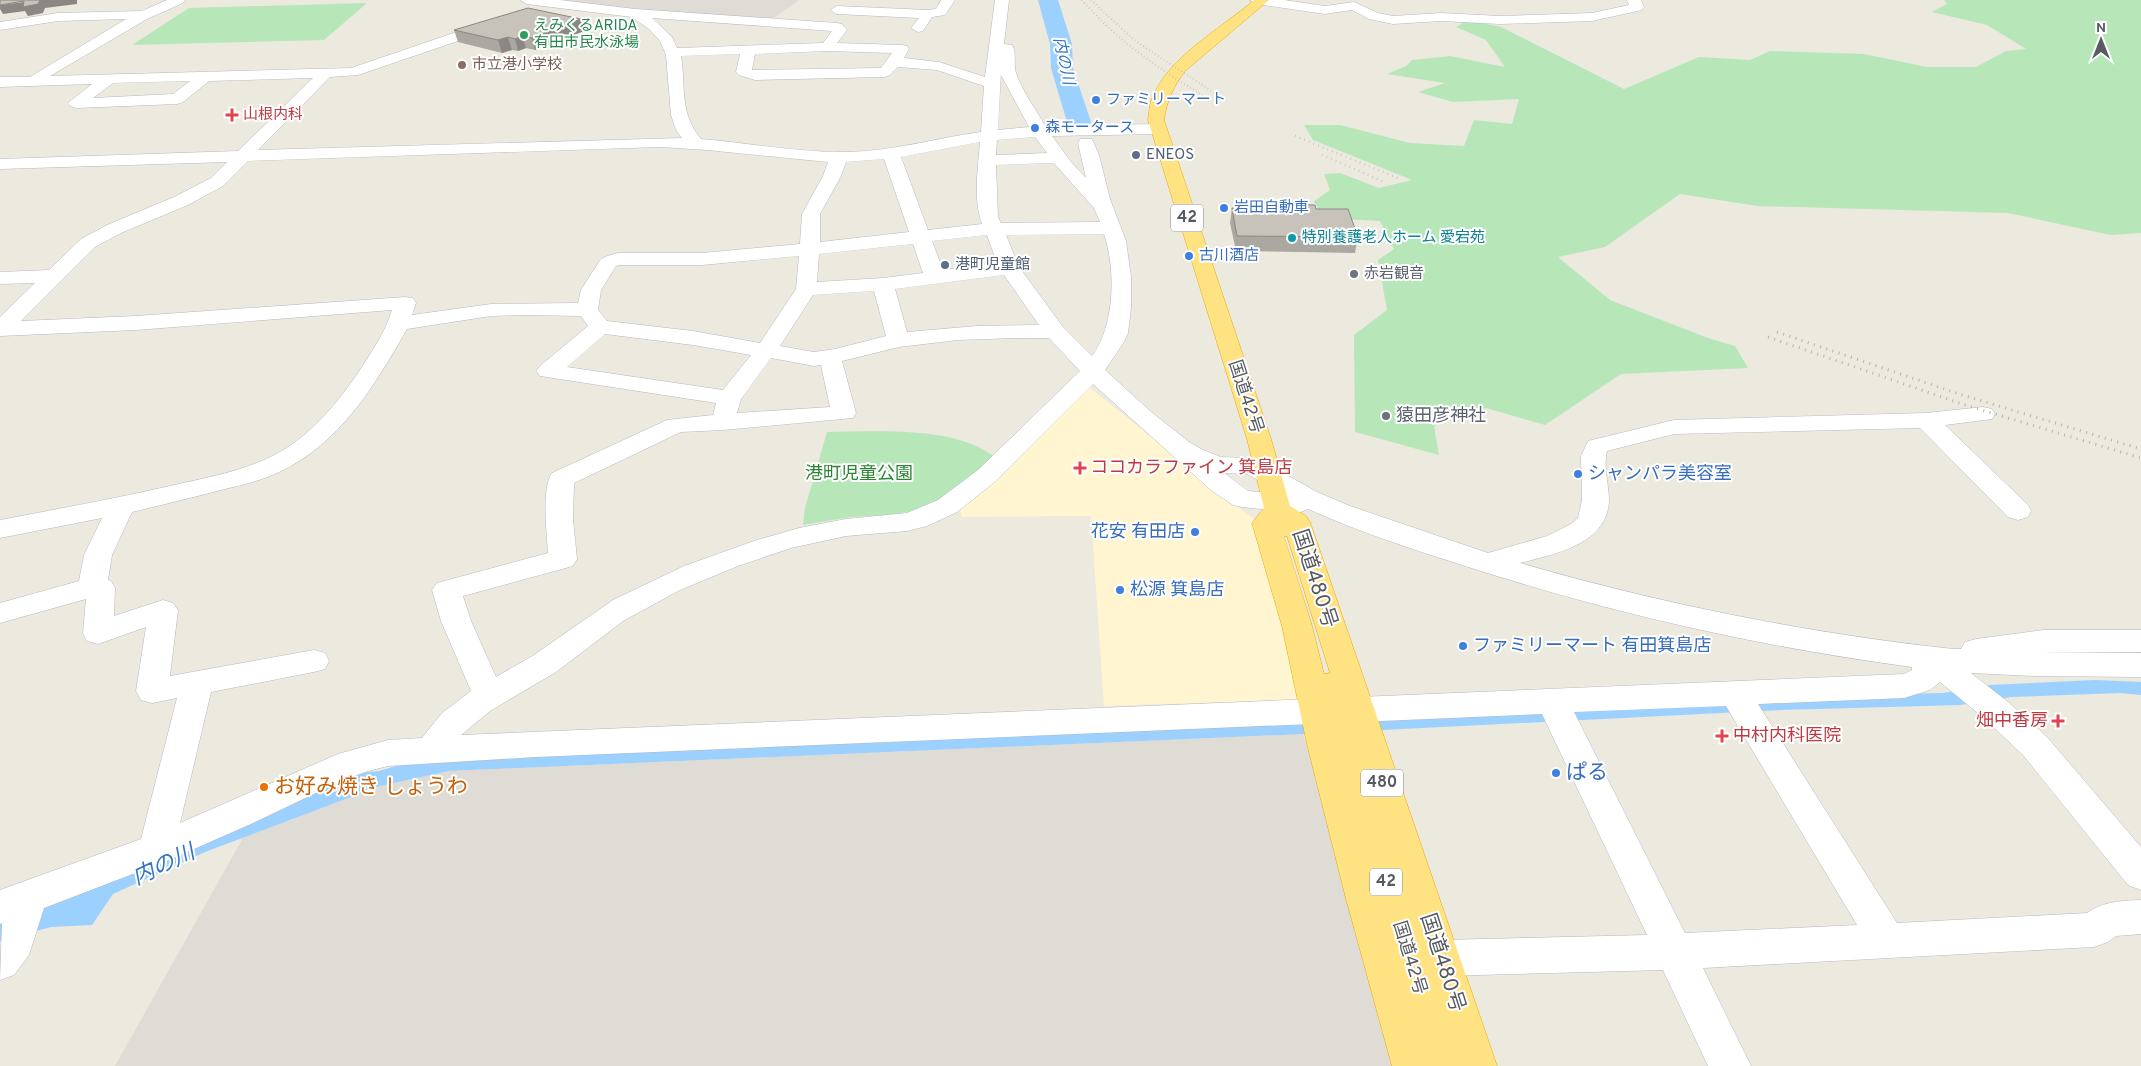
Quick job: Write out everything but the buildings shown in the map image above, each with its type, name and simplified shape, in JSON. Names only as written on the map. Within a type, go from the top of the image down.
[{"type":"highway","name":"国道42号","points":[[1260,0],[1167,82],[1159,97],[1156,110],[1157,147],[1212,292],[1259,439],[1273,495]]},
{"type":"highway","name":"国道480号","points":[[1273,495],[1266,523],[1297,626],[1336,710],[1441,958],[1476,1066]]},
{"type":"highway","name":"国道42号","points":[[1336,710],[1431,1062]]},
{"type":"street","points":[[0,95],[79,55],[144,15],[178,0]]},
{"type":"street","points":[[803,24],[826,20],[847,0]]},
{"type":"street","points":[[837,10],[928,14],[940,12],[948,0]]},
{"type":"street","points":[[1002,0],[998,23],[987,160],[987,204],[993,229],[1009,268],[1055,332],[1092,370],[1141,416],[1236,496],[1250,500],[1273,495],[1334,510],[1488,563],[1568,586],[1680,614],[1804,640],[1928,658],[2018,664],[2141,665]]},
{"type":"street","points":[[1260,0],[1325,10],[1354,6],[1374,0]]},
{"type":"street","points":[[1354,6],[1385,19],[1469,16],[1508,20],[1604,16],[1637,7],[1634,0]]},
{"type":"street","points":[[525,7],[554,3],[635,12],[839,28],[840,30],[827,47]]},
{"type":"street","points":[[635,12],[662,33],[674,52],[676,61],[676,105],[679,121],[683,130],[695,143]]},
{"type":"street","points":[[748,50],[744,72],[755,75],[885,72],[928,14]]},
{"type":"street","points":[[0,26],[58,17],[144,15]]},
{"type":"street","points":[[0,82],[353,72],[507,20]]},
{"type":"street","points":[[998,23],[1008,34],[1006,65],[1009,75],[1042,135],[1107,217]]},
{"type":"street","points":[[674,52],[827,47],[898,55],[939,66],[981,81],[994,83]]},
{"type":"street","points":[[0,329],[74,256],[98,237],[210,188],[323,76],[322,72]]},
{"type":"street","points":[[110,78],[76,102],[177,99],[207,75]]},
{"type":"street","points":[[0,164],[660,142],[695,143],[839,157],[892,153],[989,136],[1158,129]]},
{"type":"street","points":[[1042,135],[1086,143],[1122,146]]},
{"type":"street","points":[[432,749],[450,724],[489,695],[538,668],[619,610],[650,593],[693,574],[806,534],[844,527],[908,522],[942,510],[957,501],[984,478],[1080,384],[1113,342],[1120,317],[1121,268],[1116,240],[1107,217],[1086,143]]},
{"type":"street","points":[[892,153],[935,277]]},
{"type":"street","points":[[489,695],[456,621],[447,590],[563,559],[559,519],[561,479],[676,425],[726,410],[806,289],[811,214],[832,176],[839,157]]},
{"type":"street","points":[[987,160],[1059,158]]},
{"type":"street","points":[[828,358],[832,364],[844,413],[726,410],[548,370],[593,318],[591,290],[609,262],[618,259],[702,259],[1107,217]]},
{"type":"street","points":[[806,289],[883,284],[1009,268]]},
{"type":"street","points":[[0,278],[54,276]]},
{"type":"street","points":[[883,284],[898,340]]},
{"type":"street","points":[[0,329],[136,323],[405,303],[399,324],[376,363],[345,408],[321,434],[273,466],[252,475],[121,506],[0,529]]},
{"type":"street","points":[[399,324],[491,310],[525,309],[593,318],[814,359],[828,358],[898,340],[1003,331],[1055,332]]},
{"type":"street","points":[[1488,563],[1558,542],[1576,534],[1588,525],[1594,512],[1596,500],[1592,456],[1597,446],[1606,442],[1661,429],[1681,427],[1926,420],[1982,414]]},
{"type":"street","points":[[1926,420],[2018,511]]},
{"type":"street","points":[[94,587],[98,555],[121,506]]},
{"type":"street","points":[[0,613],[94,587],[101,588],[98,633],[163,610],[152,691],[314,661]]},
{"type":"street","points":[[1928,658],[2044,641],[2141,641]]},
{"type":"street","points":[[7,949],[17,904],[156,849],[346,764],[388,753],[432,749],[1904,686],[1919,682],[1928,675],[1928,658]]},
{"type":"street","points":[[1928,658],[1988,701],[2035,746],[2141,874]]},
{"type":"street","points":[[156,849],[197,682]]},
{"type":"street","points":[[1735,694],[1888,940]]},
{"type":"street","points":[[1553,702],[1730,1066]]},
{"type":"street","points":[[1441,958],[1674,952],[2094,930],[2109,919],[2141,917]]},
{"type":"shaded area","points":[[549,0],[799,0],[772,19],[634,9]]},
{"type":"shaded area","name":"松源 箕島店","points":[[1081,384],[1094,391],[1256,521],[1300,700],[1104,706],[1091,516],[962,517],[957,501]]},
{"type":"shaded area","points":[[1303,734],[1398,1066],[115,1066],[244,836],[380,786],[449,771]]},
{"type":"green space","points":[[1944,0],[2141,0],[2141,233],[2111,235],[2008,213],[1757,206],[1680,194],[1605,247],[1558,257],[1610,300],[1708,338],[1735,346],[1748,368],[1621,374],[1545,425],[1486,408],[1434,426],[1439,455],[1355,432],[1354,335],[1387,310],[1378,260],[1394,249],[1380,221],[1324,218],[1314,201],[1330,190],[1324,174],[1340,173],[1379,188],[1412,180],[1313,140],[1304,125],[1340,125],[1410,143],[1464,146],[1474,120],[1512,124],[1519,99],[1453,102],[1418,92],[1445,83],[1387,74],[1406,66],[1412,60],[1450,56],[1505,67],[1486,40],[1456,27],[1468,20],[1501,27],[1624,89],[1699,57],[1750,60],[1770,51],[1864,54],[1927,67],[1976,67],[2006,51],[2026,49],[1987,25],[1932,12],[1947,4]]},
{"type":"green space","points":[[367,3],[324,40],[132,45],[189,8]]},
{"type":"green space","name":"港町児童公園","points":[[891,431],[936,435],[978,447],[995,457],[945,498],[914,511],[851,517],[803,525],[805,508],[827,432]]},
{"type":"water","points":[[2095,680],[2141,682],[2141,695],[2120,693],[2011,697],[1960,705],[1781,710],[1303,734],[449,771],[380,786],[205,852],[113,894],[92,925],[51,927],[0,941],[0,918],[337,775],[379,771],[413,761],[1783,697],[1943,693],[1990,685]]},
{"type":"waterway","name":"内の川","points":[[1048,0],[1061,44],[1062,68],[1079,122]]},
{"type":"railway","points":[[1082,0],[1095,15],[1124,41],[1156,65],[1205,97]]},
{"type":"railway","points":[[1091,0],[1134,40],[1216,94]]},
{"type":"railway","points":[[1295,136],[1398,178]]},
{"type":"railway","points":[[1322,155],[1384,182]]},
{"type":"railway","points":[[1777,332],[1959,394],[2141,449]]},
{"type":"railway","points":[[1768,337],[1962,404],[2141,458]]},
{"type":"place","name":"えみくるARIDA 有田市民水泳場","points":[[524,35]]},
{"type":"place","name":"市立港小学校","points":[[462,65]]},
{"type":"place","name":"ファミリーマート","points":[[1096,100]]},
{"type":"place","name":"山根内科","points":[[232,115]]},
{"type":"place","name":"森モータース","points":[[1035,128]]},
{"type":"place","name":"ENEOS","points":[[1136,155]]},
{"type":"place","name":"岩田自動車","points":[[1224,208]]},
{"type":"place","name":"特別養護老人ホーム 愛宕苑","points":[[1292,238]]},
{"type":"place","name":"古川酒店","points":[[1189,256]]},
{"type":"place","name":"港町児童館","points":[[945,265]]},
{"type":"place","name":"赤岩観音","points":[[1354,274]]},
{"type":"place","name":"猿田彦神社","points":[[1386,416]]},
{"type":"place","name":"ココカラファイン 箕島店","points":[[1080,468]]},
{"type":"place","name":"シャンパラ美容室","points":[[1578,474]]},
{"type":"place","name":"花安 有田店","points":[[1195,532]]},
{"type":"place","name":"松源 箕島店","points":[[1120,590]]},
{"type":"place","name":"ファミリーマート 有田箕島店","points":[[1463,646]]},
{"type":"place","name":"畑中香房","points":[[2058,721]]},
{"type":"place","name":"中村内科医院","points":[[1722,736]]},
{"type":"place","name":"ぱる","points":[[1556,773]]},
{"type":"place","name":"お好み焼き しょうわ","points":[[264,787]]}]
